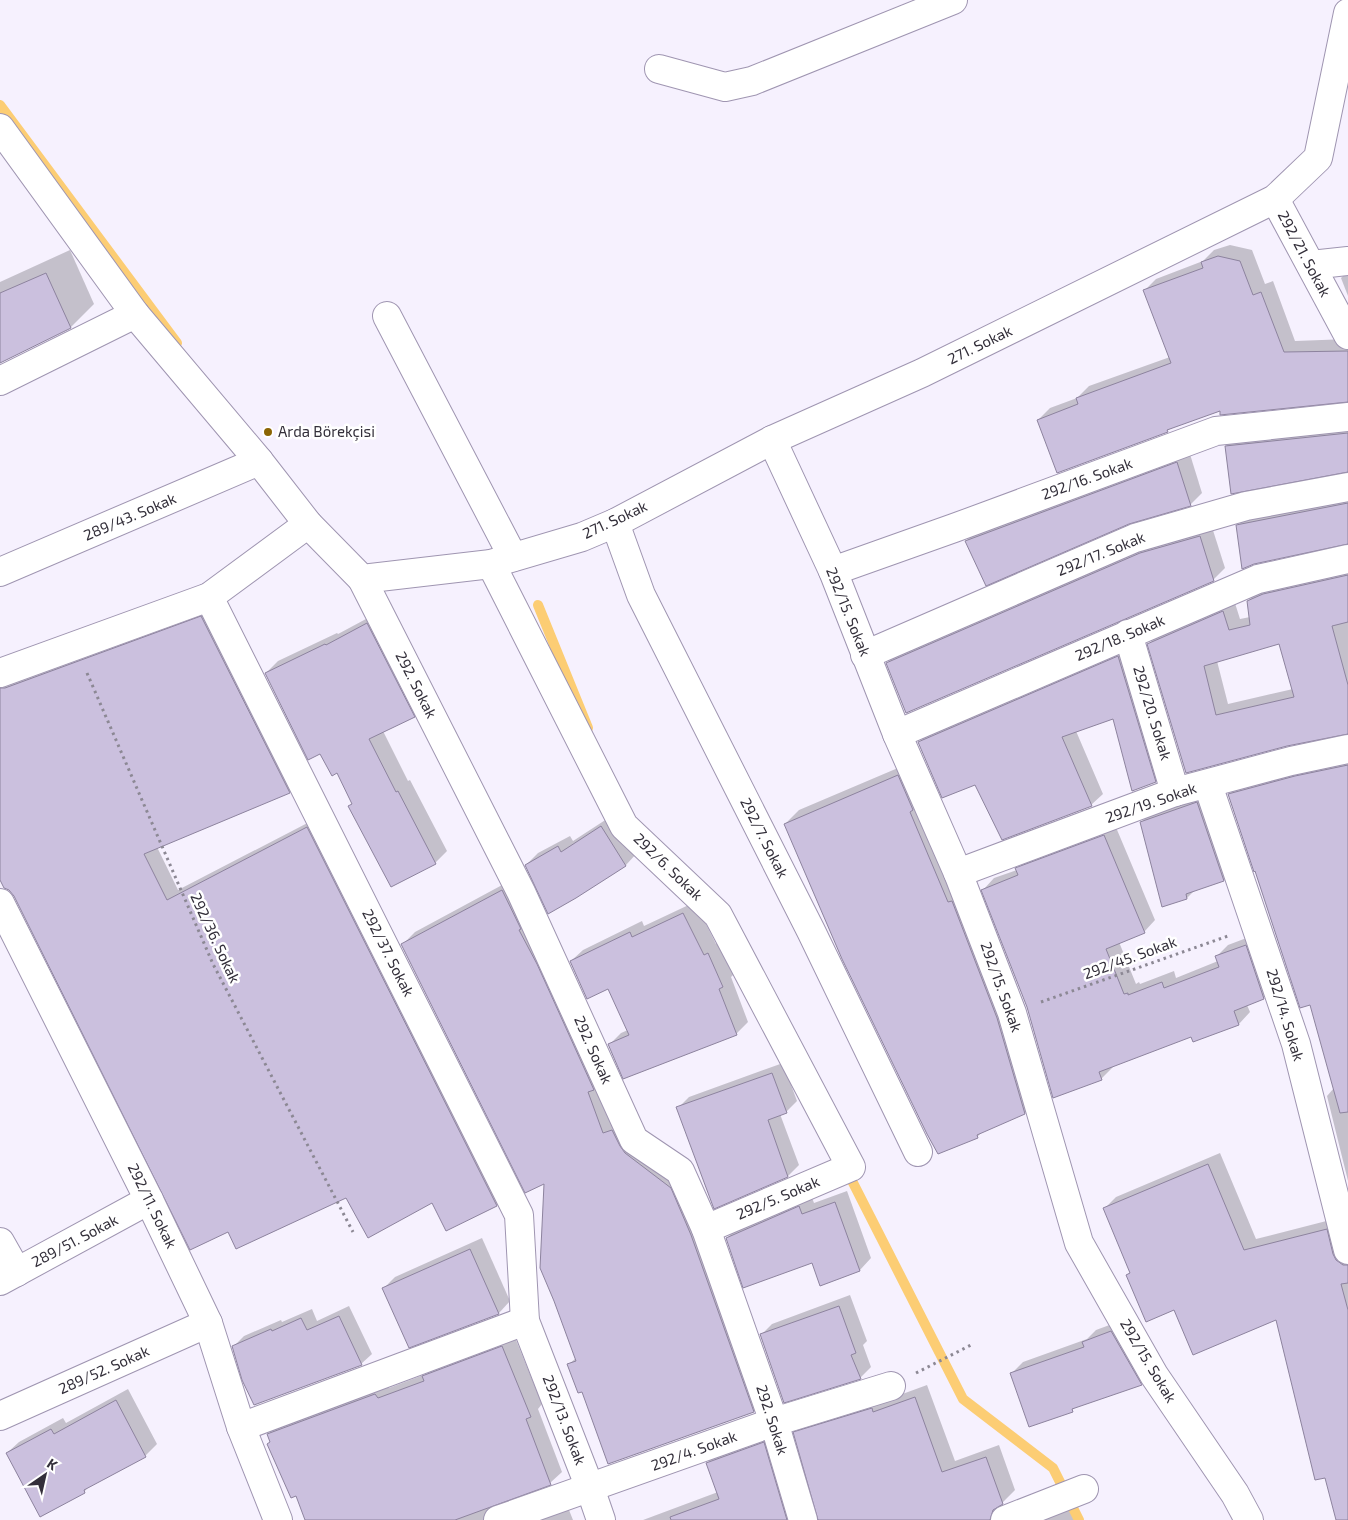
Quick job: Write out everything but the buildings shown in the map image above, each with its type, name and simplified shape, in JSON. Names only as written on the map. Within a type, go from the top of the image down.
[{"type":"street","points":[[659,69],[725,87],[752,81],[953,0]]},
{"type":"street","name":"271. Sokak","points":[[362,579],[502,561],[582,537],[615,523],[772,440],[922,374],[1275,199],[1318,158],[1348,13]]},
{"type":"street","name":"292. Sokak","points":[[0,128],[135,314],[259,461],[308,524],[362,579],[521,892],[634,1140],[680,1171],[706,1229],[774,1422],[803,1520]]},
{"type":"street","name":"292/21. Sokak","points":[[1275,199],[1348,334]]},
{"type":"street","points":[[1311,265],[1348,261]]},
{"type":"street","points":[[0,381],[135,314]]},
{"type":"street","name":"292/6. Sokak","points":[[387,316],[624,826],[718,915],[851,1167]]},
{"type":"street","name":"292/16. Sokak","points":[[833,571],[1216,431],[1348,417]]},
{"type":"street","name":"292/15. Sokak","points":[[772,440],[833,571],[897,734],[958,873],[1012,1013],[1079,1242],[1154,1375],[1235,1494],[1249,1520]]},
{"type":"street","name":"289/43. Sokak","points":[[0,572],[259,461]]},
{"type":"street","name":"292/17. Sokak","points":[[866,655],[1135,538],[1246,506],[1348,487]]},
{"type":"street","name":"292/7. Sokak","points":[[615,523],[641,595],[811,931],[918,1152]]},
{"type":"street","points":[[0,673],[209,597],[308,524]]},
{"type":"street","name":"292/18. Sokak","points":[[897,734],[1258,579],[1348,559]]},
{"type":"street","name":"292/37. Sokak","points":[[209,597],[520,1215],[525,1321]]},
{"type":"street","name":"292/20. Sokak","points":[[1128,634],[1175,792]]},
{"type":"street","name":"292/19. Sokak","points":[[958,873],[1175,792],[1348,749]]},
{"type":"street","name":"292/14. Sokak","points":[[1208,784],[1296,1044],[1348,1250]]},
{"type":"street","name":"292/11. Sokak","points":[[0,904],[149,1200],[208,1323],[241,1427],[278,1520]]},
{"type":"street","name":"292/5. Sokak","points":[[706,1229],[851,1167]]},
{"type":"street","name":"289/51. Sokak","points":[[8,1276],[149,1200]]},
{"type":"street","points":[[0,1242],[8,1276]]},
{"type":"street","points":[[241,1427],[525,1321]]},
{"type":"street","name":"292/13. Sokak","points":[[525,1321],[601,1520]]},
{"type":"street","name":"289/52. Sokak","points":[[0,1416],[208,1323]]},
{"type":"street","name":"292/4. Sokak","points":[[498,1520],[774,1422],[891,1386]]},
{"type":"street","points":[[1005,1520],[1084,1489]]},
{"type":"path","name":"292/36. Sokak","points":[[75,645],[213,964],[353,1232]]},
{"type":"path","name":"292/45. Sokak","points":[[1012,1013],[1256,926]]},
{"type":"path","points":[[891,1386],[971,1345]]},
{"type":"waterway","points":[[0,105],[177,343]]},
{"type":"waterway","points":[[538,605],[588,728]]},
{"type":"waterway","points":[[846,1169],[963,1399],[1053,1468],[1079,1520]]},
{"type":"place","name":"Arda Börekçisi","points":[[268,432]]}]
